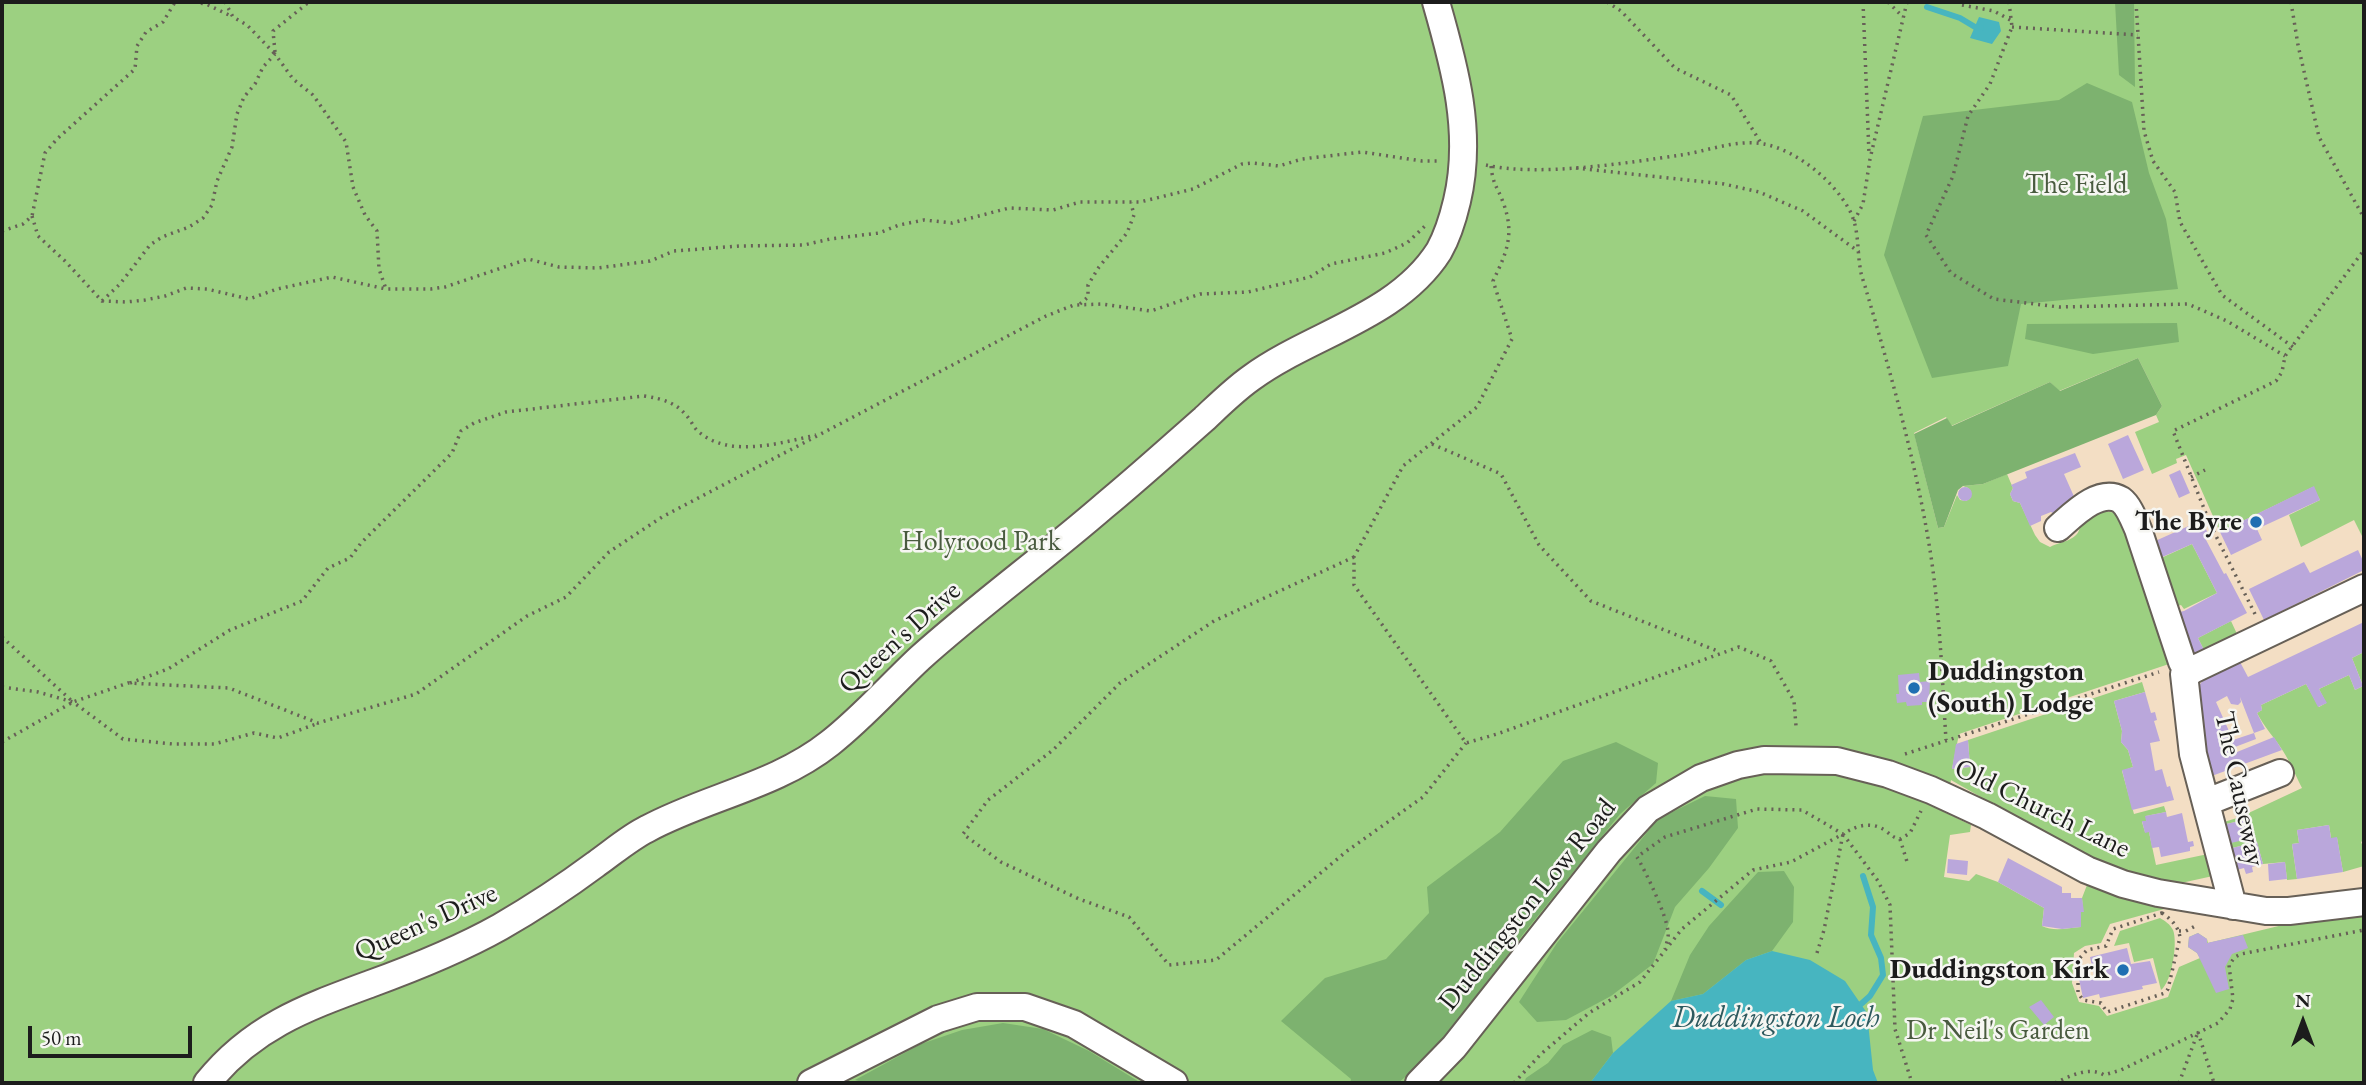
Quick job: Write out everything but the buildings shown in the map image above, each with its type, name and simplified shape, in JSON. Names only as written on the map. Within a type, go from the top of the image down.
[{"type":"street","name":"Queen's Drive","points":[[207,1083],[230,1058],[276,1023],[317,1003],[441,956],[498,929],[555,894],[641,832],[677,813],[771,778],[804,761],[832,742],[922,656],[1106,505],[1250,379],[1401,292],[1422,275],[1441,247],[1452,223],[1464,160],[1464,123],[1458,85],[1436,2]]},
{"type":"street","points":[[2057,528],[2087,503],[2113,498],[2122,501],[2138,529],[2182,662],[2188,672],[2364,588]]},
{"type":"street","name":"The Causeway","points":[[2188,672],[2193,754],[2233,906]]},
{"type":"street","name":"Duddingston Low Road","points":[[1419,1083],[1454,1046],[1609,851],[1648,809],[1718,771],[1751,762],[1819,759],[1861,767]]},
{"type":"street","name":"Old Church Lane","points":[[1861,767],[1931,790],[1987,816],[2087,870],[2123,884],[2158,893],[2266,911],[2290,911],[2364,902]]},
{"type":"street","points":[[2207,802],[2280,773]]},
{"type":"street","points":[[811,1083],[938,1019],[977,1007],[1025,1007],[1074,1024],[1174,1083]]},
{"type":"path","points":[[175,2],[163,22],[146,32],[137,46],[135,69],[75,122],[45,153],[32,216],[38,236],[102,301],[145,300],[186,288],[208,289],[249,299],[278,289],[332,277],[386,289],[431,289],[445,287],[527,259],[559,267],[598,268],[650,261],[674,251],[804,245],[879,233],[923,220],[952,223],[1009,208],[1053,210],[1080,202],[1131,203],[1193,189],[1242,164],[1279,166],[1302,159],[1362,152],[1430,161],[1464,160]]},
{"type":"path","points":[[194,2],[247,25],[275,54],[293,79],[313,95],[346,142],[353,187],[365,215],[377,231],[379,269],[386,289]]},
{"type":"path","points":[[225,2],[233,17]]},
{"type":"path","points":[[102,301],[120,284],[150,245],[162,237],[189,227],[203,218],[208,211],[212,205],[217,181],[232,147],[237,114],[244,97],[255,84],[262,67],[275,54],[273,31],[309,2]]},
{"type":"path","points":[[1606,2],[1620,11],[1675,68],[1731,95],[1761,144]]},
{"type":"path","points":[[1863,2],[1870,159]]},
{"type":"path","points":[[1888,2],[1903,17]]},
{"type":"path","points":[[1854,221],[1863,204],[1870,159],[1907,2]]},
{"type":"path","points":[[2009,2],[2012,27],[1990,84],[1968,116],[1954,176],[1926,235],[1951,273],[1994,299],[2059,307],[2188,304],[2227,321],[2285,356]]},
{"type":"path","points":[[2136,2],[2144,131],[2152,161],[2175,192],[2180,222],[2221,295],[2293,347]]},
{"type":"path","points":[[2291,2],[2319,137],[2364,218]]},
{"type":"path","points":[[1962,5],[1994,11],[2012,21]]},
{"type":"path","points":[[2012,27],[2138,35]]},
{"type":"path","points":[[1466,743],[1354,585],[1354,556],[1403,466],[1477,407],[1512,340],[1493,281],[1508,250],[1510,223],[1502,199],[1493,185],[1491,166],[1566,168],[1681,155],[1729,144],[1761,144],[1790,154],[1835,188],[1854,221],[1860,267],[1898,399],[1930,551],[1946,740]]},
{"type":"path","points":[[1566,168],[1724,184],[1759,192],[1803,211],[1860,252]]},
{"type":"path","points":[[1080,304],[1088,297],[1088,285],[1099,267],[1128,233],[1134,215],[1131,203]]},
{"type":"path","points":[[2,231],[23,224],[32,216]]},
{"type":"path","points":[[2,637],[73,702],[123,739],[173,744],[214,744],[254,733],[278,738],[415,694],[527,616],[566,597],[609,552],[662,517],[1064,308],[1080,304],[1102,304],[1151,311],[1200,294],[1248,292],[1310,277],[1331,264],[1385,253],[1407,243],[1417,231],[1429,223],[1452,223]]},
{"type":"path","points":[[2265,634],[2211,526],[2173,431],[2276,381],[2282,372],[2285,356],[2364,250]]},
{"type":"path","points":[[2,742],[73,702],[168,668],[230,630],[302,601],[328,568],[350,558],[361,543],[435,471],[452,453],[461,431],[474,423],[506,412],[644,396],[678,405],[696,431],[715,443],[736,446],[769,445],[822,434]]},
{"type":"path","points":[[1431,444],[1501,474],[1539,545],[1591,601],[1722,653]]},
{"type":"path","points":[[2191,477],[2205,470]]},
{"type":"path","points":[[1354,556],[1214,621],[1120,683],[1053,750],[988,800],[963,834],[1001,862],[1079,899],[1129,917],[1170,965],[1216,960],[1347,851],[1423,797],[1466,743],[1739,647],[1771,661],[1794,701],[1796,726]]},
{"type":"path","points":[[1905,754],[2168,668],[2188,672]]},
{"type":"path","points":[[128,684],[229,688],[318,723]]},
{"type":"path","points":[[2,687],[38,692],[73,702]]},
{"type":"path","points":[[1665,950],[1669,934],[1665,920],[1651,883],[1637,857],[1665,837],[1704,824],[1757,809],[1802,810],[1843,834],[1859,853],[1889,900],[1895,1029],[1912,1083]]},
{"type":"path","points":[[1514,1083],[1541,1054],[1589,1013],[1640,982],[1682,929],[1753,870],[1791,862],[1859,826],[1872,825],[1893,838],[1900,839],[1910,833],[1922,809]]},
{"type":"path","points":[[1817,953],[1825,930],[1843,834]]},
{"type":"path","points":[[1900,839],[1908,865]]},
{"type":"path","points":[[2162,913],[2170,918],[2180,937],[2175,968],[2165,993],[2107,1012],[2101,1003],[2083,1000],[2078,993],[2078,960],[2087,950],[2106,946],[2113,929],[2162,913]]},
{"type":"path","points":[[2055,1083],[2078,1073],[2097,1070],[2104,1075],[2121,1069],[2218,1023],[2230,1009],[2233,999],[2229,965],[2235,957],[2364,930]]},
{"type":"path","points":[[2177,1083],[2184,1073],[2198,1032]]},
{"type":"path","points":[[2198,1032],[2214,1083]]},
{"type":"green space","name":"Holyrood Park","points":[[2,2],[2364,2],[2364,540],[2354,520],[2301,547],[2289,515],[2320,500],[2313,487],[2220,532],[2186,455],[2176,459],[2177,463],[2152,474],[2135,432],[2159,422],[2156,415],[2162,406],[2138,358],[2059,391],[2050,382],[1951,426],[1946,417],[1914,433],[1938,528],[1944,527],[1957,495],[1960,500],[1966,501],[1971,497],[1971,491],[1963,486],[1983,484],[2007,474],[2013,488],[2010,494],[2013,501],[2020,503],[2040,542],[2050,547],[2074,537],[2085,520],[2094,514],[2110,512],[2121,515],[2175,662],[1959,734],[1952,769],[1970,767],[1968,740],[2142,682],[2145,692],[2114,701],[2122,731],[2121,742],[2128,750],[2133,767],[2122,771],[2134,814],[2164,806],[2166,812],[2146,816],[2146,821],[2142,822],[2145,832],[2149,832],[2156,865],[2208,854],[2213,876],[2181,883],[2163,881],[2107,864],[2047,835],[1951,780],[1944,812],[1971,825],[1970,832],[1950,835],[1944,877],[1969,881],[1976,874],[1998,882],[2044,908],[2042,926],[2051,929],[2081,927],[2082,898],[2087,885],[2128,897],[2175,906],[2110,924],[2101,943],[2085,946],[2074,953],[2072,983],[2079,1002],[2099,1006],[2107,1016],[2168,997],[2179,967],[2200,958],[2188,947],[2189,937],[2198,933],[2207,939],[2208,943],[2287,924],[2364,915],[2364,1083],[2,1083]]},
{"type":"green space","points":[[2115,2],[2134,2],[2135,87],[2119,75]]},
{"type":"green space","name":"The Field","points":[[2087,83],[2132,102],[2149,173],[2166,219],[2178,289],[2021,304],[2008,366],[1932,378],[1884,255],[1923,116],[2059,100]]},
{"type":"green space","points":[[2177,323],[2179,342],[2093,354],[2025,339],[2027,324]]},
{"type":"green space","points":[[2138,358],[2162,406],[2156,415],[1983,484],[1963,486],[1958,490],[1944,527],[1938,528],[1914,434],[1947,418],[1952,426],[2050,382],[2060,391]]},
{"type":"green space","points":[[2192,544],[2217,593],[2184,609],[2181,605],[2172,608],[2161,558]]},
{"type":"green space","points":[[2231,621],[2237,634],[2204,650],[2198,638]]},
{"type":"green space","points":[[2364,652],[2364,840],[2361,842],[2364,849],[2364,866],[2343,872],[2337,838],[2331,838],[2329,825],[2297,830],[2299,843],[2292,844],[2297,879],[2287,880],[2285,862],[2263,864],[2257,842],[2228,849],[2225,839],[2230,838],[2231,842],[2248,838],[2244,820],[2222,825],[2221,823],[2302,788],[2286,755],[2257,713],[2262,710],[2261,705],[2306,684],[2319,707],[2326,703],[2319,689],[2349,675],[2355,690],[2363,686],[2352,658]]},
{"type":"green space","points":[[1616,742],[1658,763],[1656,783],[1620,814],[1524,933],[1438,1050],[1398,1083],[1350,1083],[1351,1079],[1281,1021],[1325,978],[1386,959],[1429,913],[1427,887],[1500,832],[1563,761]]},
{"type":"green space","points":[[1705,796],[1736,799],[1738,828],[1709,868],[1675,907],[1653,964],[1611,996],[1566,1020],[1537,1022],[1519,1002],[1557,943],[1658,819]]},
{"type":"green space","points":[[1784,871],[1794,887],[1793,922],[1772,951],[1746,960],[1703,994],[1671,1001],[1690,955],[1709,926],[1758,872]]},
{"type":"green space","points":[[2160,918],[2172,928],[2175,943],[2171,971],[2161,990],[2153,958],[2134,962],[2129,943],[2114,946],[2120,931]]},
{"type":"green space","points":[[1003,1023],[1043,1029],[1089,1051],[1141,1083],[865,1083],[855,1080],[921,1044],[962,1030]]},
{"type":"green space","points":[[1592,1030],[1611,1037],[1613,1053],[1590,1083],[1524,1083],[1526,1078],[1548,1063],[1563,1045]]},
{"type":"water","points":[[1979,17],[1999,22],[2001,31],[1992,44],[1970,38]]},
{"type":"water","name":"Duddingston Loch","points":[[1772,951],[1810,960],[1845,981],[1867,1013],[1873,1070],[1878,1083],[1590,1083],[1613,1053],[1671,1001],[1703,994],[1746,960]]},
{"type":"waterway","points":[[1927,7],[1981,28]]},
{"type":"waterway","points":[[1861,1004],[1870,996],[1883,975],[1881,958],[1871,935],[1873,907],[1863,876]]},
{"type":"waterway","points":[[1702,891],[1721,905]]},
{"type":"place","name":"The Byre","points":[[2256,522]]},
{"type":"place","name":"Duddingston (South) Lodge","points":[[1914,688]]},
{"type":"place","name":"Duddingston Kirk","points":[[2123,970]]},
{"type":"park label","name":"Dr Neil's Garden","points":[[1998,1031]]}]
